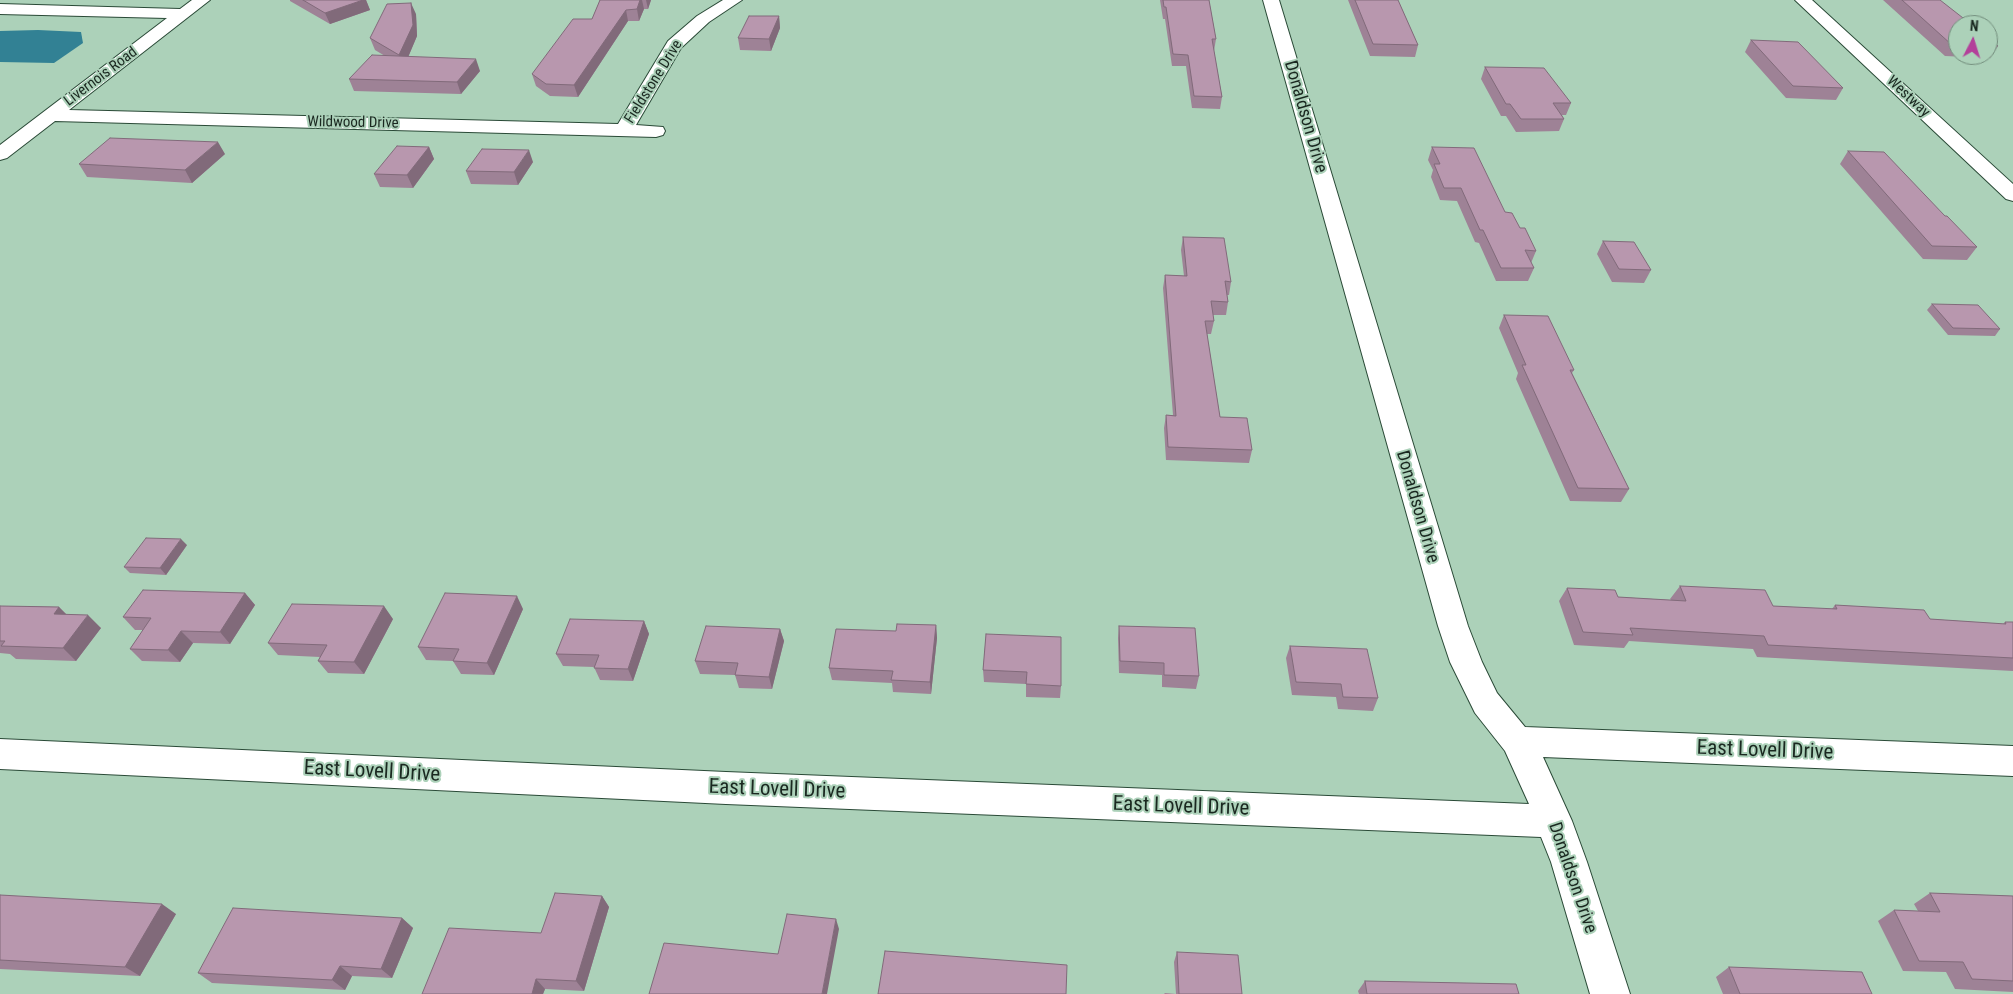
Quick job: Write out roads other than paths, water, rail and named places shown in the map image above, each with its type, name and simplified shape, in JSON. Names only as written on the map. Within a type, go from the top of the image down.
[{"type":"street","name":"Livernois Road","points":[[0,154],[202,0]]},
{"type":"street","name":"Fieldstone Drive","points":[[624,130],[674,45],[703,19],[734,0]]},
{"type":"street","name":"Donaldson Drive","points":[[1271,0],[1453,626],[1466,662],[1486,703],[1517,741],[1554,821],[1569,862],[1610,994]]},
{"type":"street","name":"Westway","points":[[1803,0],[2013,195]]},
{"type":"street","points":[[0,9],[184,14]]},
{"type":"street","name":"Wildwood Drive","points":[[51,115],[656,131]]},
{"type":"street","name":"East Lovell Drive","points":[[1517,741],[2013,761]]},
{"type":"street","name":"East Lovell Drive","points":[[0,754],[736,789],[1554,821]]},
{"type":"water","points":[[0,31],[81,32],[83,43],[54,63],[0,62]]}]
